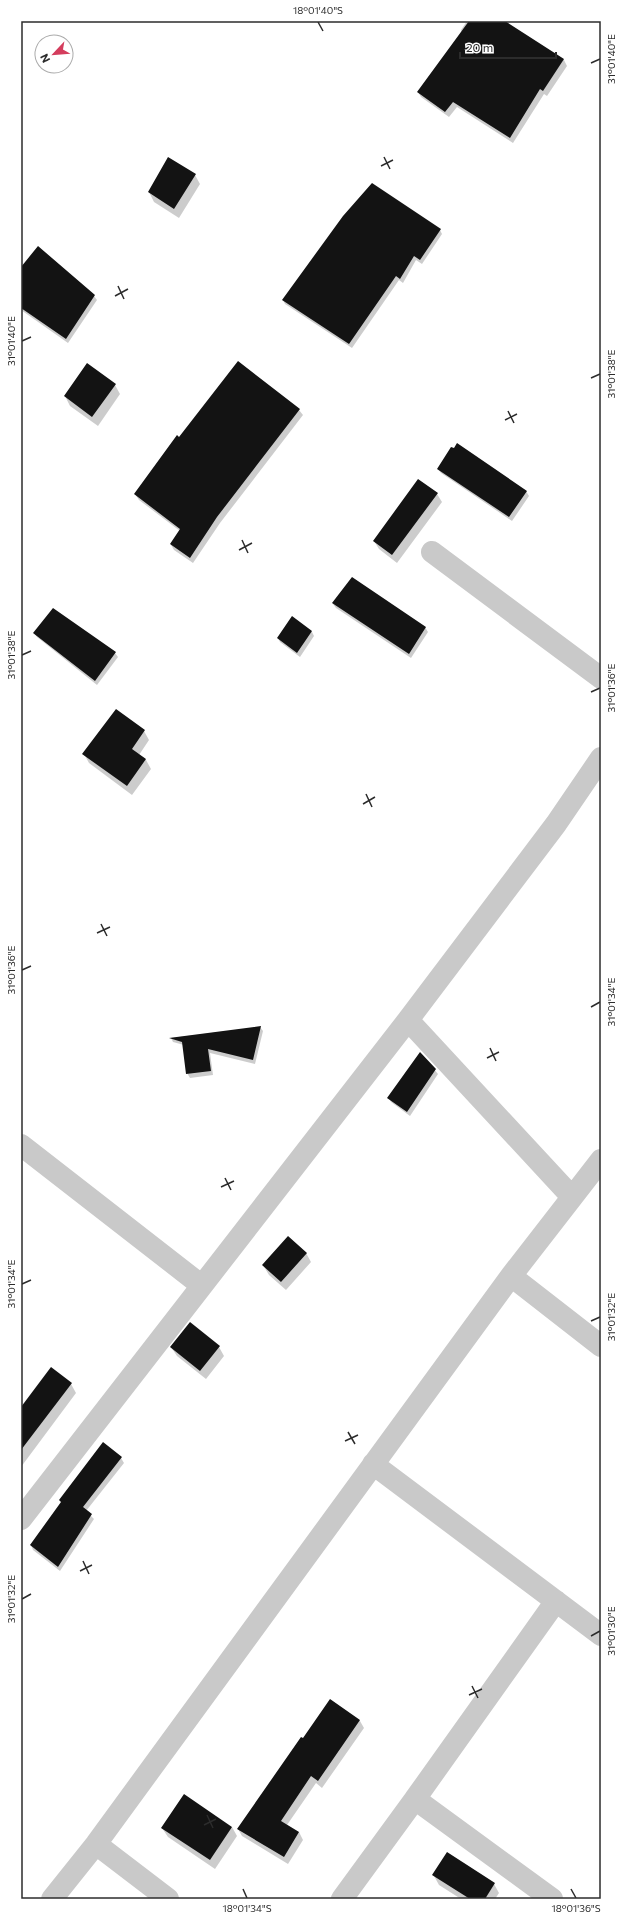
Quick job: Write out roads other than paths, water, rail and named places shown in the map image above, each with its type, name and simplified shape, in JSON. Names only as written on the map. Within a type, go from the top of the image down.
[{"type":"street","points":[[432,552],[601,678]]},
{"type":"street","points":[[21,1519],[408,1020],[556,824],[601,758]]},
{"type":"street","points":[[408,1020],[572,1197]]},
{"type":"street","points":[[21,1146],[201,1285]]},
{"type":"street","points":[[52,1899],[96,1844],[511,1276],[601,1160]]},
{"type":"street","points":[[511,1276],[601,1346]]},
{"type":"street","points":[[373,1464],[601,1635]]},
{"type":"street","points":[[342,1899],[416,1799],[556,1601]]},
{"type":"street","points":[[416,1799],[552,1899]]},
{"type":"street","points":[[96,1844],[168,1899]]}]
